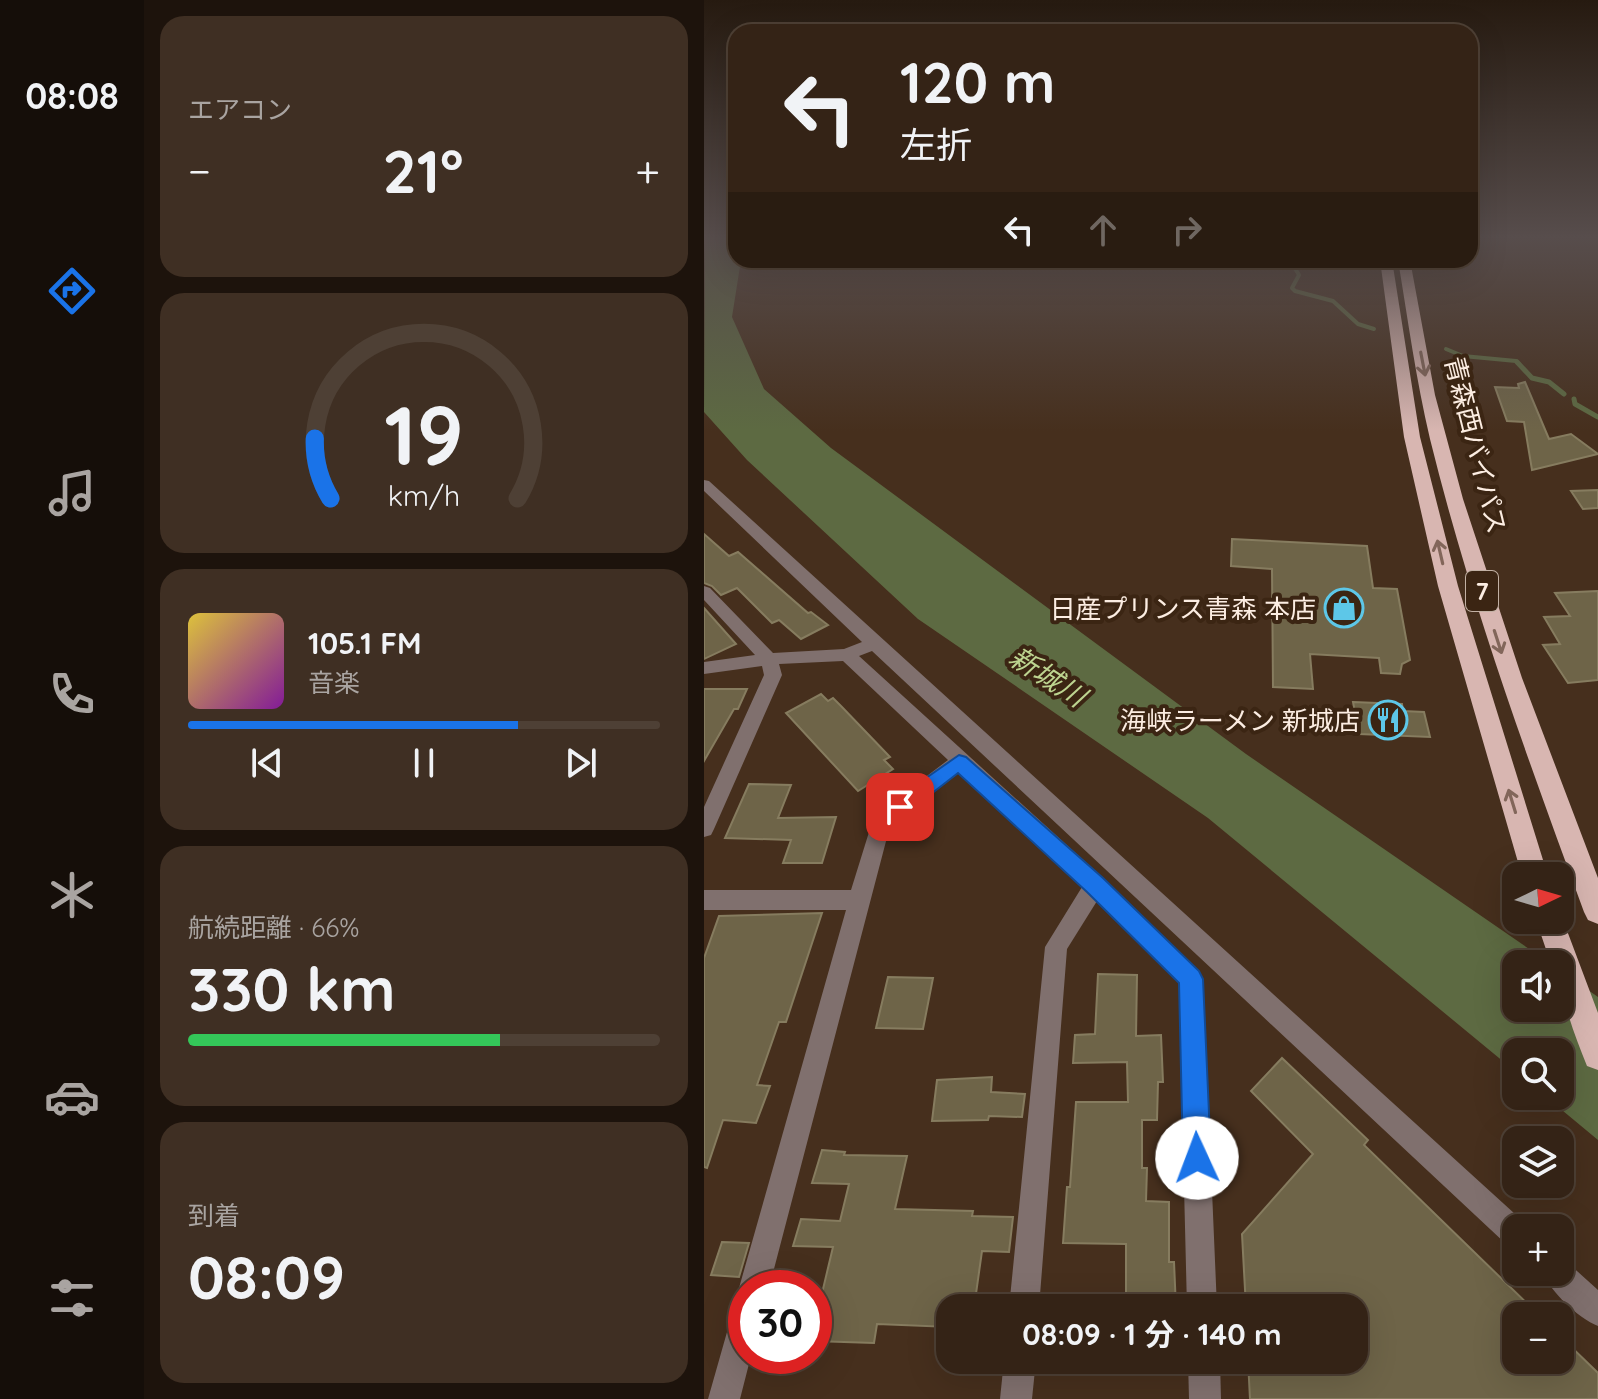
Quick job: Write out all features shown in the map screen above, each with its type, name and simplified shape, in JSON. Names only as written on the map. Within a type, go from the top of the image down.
[{"type":"highway","name":"青森西バイパス","points":[[1399,300],[1412,437],[1448,586],[1531,862]]},
{"type":"highway","name":"青森西バイパス","points":[[1405,300],[1437,437],[1478,578],[1523,718],[1598,912]]},
{"type":"highway","points":[[1555,934],[1598,1055]]},
{"type":"street","points":[[704,484],[1502,1221]]},
{"type":"street","points":[[704,591],[769,659],[773,675],[704,829]]},
{"type":"street","points":[[704,668],[769,659],[847,655],[874,643]]},
{"type":"street","points":[[847,655],[1095,885],[1191,979],[1202,1294]]},
{"type":"street","points":[[759,1270],[857,900],[881,822],[959,762]]},
{"type":"street","points":[[1025,1294],[1056,947],[1095,885]]},
{"type":"street","points":[[704,900],[857,900]]},
{"type":"street","points":[[1572,1286],[1598,1311]]},
{"type":"street","points":[[724,1399],[731,1374]]},
{"type":"street","points":[[1016,1399],[1019,1374]]},
{"type":"street","points":[[1204,1374],[1205,1399]]},
{"type":"water","name":"新城川","points":[[705,300],[735,300],[732,317],[764,389],[831,448],[1246,754],[1502,930],[1502,934],[1507,934],[1531,950],[1502,950],[1502,1022],[1574,1022],[1574,980],[1598,997],[1598,1140],[1562,1110],[1574,1110],[1574,1038],[1502,1038],[1502,1060],[1208,818],[918,619],[747,460],[704,412]]},
{"type":"building","points":[[1525,382],[1549,439],[1571,434],[1598,454],[1532,470],[1524,422],[1507,421],[1495,387],[1519,388],[1518,384]]},
{"type":"building","points":[[1598,490],[1598,508],[1583,509],[1571,491]]},
{"type":"building","points":[[704,534],[729,556],[738,552],[808,613],[811,612],[828,625],[801,639],[779,620],[772,623],[737,588],[721,595],[704,583]]},
{"type":"building","points":[[1232,539],[1367,546],[1373,588],[1397,589],[1410,660],[1402,664],[1400,674],[1381,673],[1379,658],[1310,654],[1313,689],[1273,687],[1272,569],[1231,566]]},
{"type":"building","points":[[1598,591],[1598,680],[1568,683],[1543,645],[1560,644],[1544,617],[1570,616],[1555,593]]},
{"type":"building","points":[[704,608],[736,644],[704,659]]},
{"type":"building","points":[[704,689],[747,689],[738,709],[734,709],[704,761]]},
{"type":"building","points":[[821,694],[828,701],[833,698],[890,757],[884,760],[893,769],[858,791],[786,713]]},
{"type":"building","points":[[1353,702],[1402,704],[1403,711],[1424,712],[1430,737],[1359,734]]},
{"type":"building","points":[[749,784],[791,785],[778,818],[836,817],[822,863],[783,863],[791,840],[725,838]]},
{"type":"building","points":[[822,913],[786,1022],[779,1022],[757,1085],[770,1086],[756,1123],[723,1120],[707,1168],[704,1167],[704,958],[719,916]]},
{"type":"building","points":[[1098,974],[1137,975],[1136,1036],[1161,1035],[1163,1082],[1158,1082],[1157,1120],[1142,1120],[1142,1168],[1147,1168],[1146,1201],[1169,1202],[1169,1262],[1174,1262],[1175,1294],[1126,1294],[1126,1244],[1063,1243],[1076,1102],[1128,1102],[1127,1062],[1073,1063],[1075,1035],[1095,1034]]},
{"type":"building","points":[[888,977],[933,978],[923,1029],[876,1028]]},
{"type":"building","points":[[1282,1058],[1368,1140],[1364,1145],[1502,1279],[1502,1286],[1509,1286],[1526,1302],[1502,1302],[1502,1374],[1574,1374],[1574,1350],[1598,1373],[1598,1399],[1250,1399],[1249,1374],[1368,1374],[1368,1294],[1245,1294],[1242,1234],[1313,1154],[1251,1091]]},
{"type":"building","points":[[992,1077],[991,1092],[1025,1094],[1022,1117],[989,1116],[988,1120],[932,1121],[937,1080]]},
{"type":"building","points":[[822,1150],[845,1152],[844,1155],[907,1156],[895,1209],[973,1211],[972,1216],[1013,1217],[1009,1252],[982,1251],[976,1294],[936,1294],[936,1326],[877,1324],[874,1343],[832,1342],[832,1270],[828,1270],[833,1247],[793,1246],[801,1219],[840,1221],[849,1184],[812,1183]]},
{"type":"building","points":[[722,1242],[749,1243],[741,1270],[728,1270],[728,1276],[711,1275]]},
{"type":"waterway","points":[[1330,300],[1358,324],[1374,329]]},
{"type":"waterway","points":[[1446,349],[1463,356],[1517,362]]},
{"type":"waterway","points":[[1517,362],[1532,378],[1549,382],[1564,394]]},
{"type":"waterway","points":[[1574,399],[1575,404],[1598,417]]},
{"type":"place","name":"日産プリンス青森 本店","points":[[1344,608]]},
{"type":"place","name":"海峡ラーメン 新城店","points":[[1388,720]]},
{"type":"route","points":[[900,807],[959,762],[1095,885],[1191,979],[1197,1158]]}]
